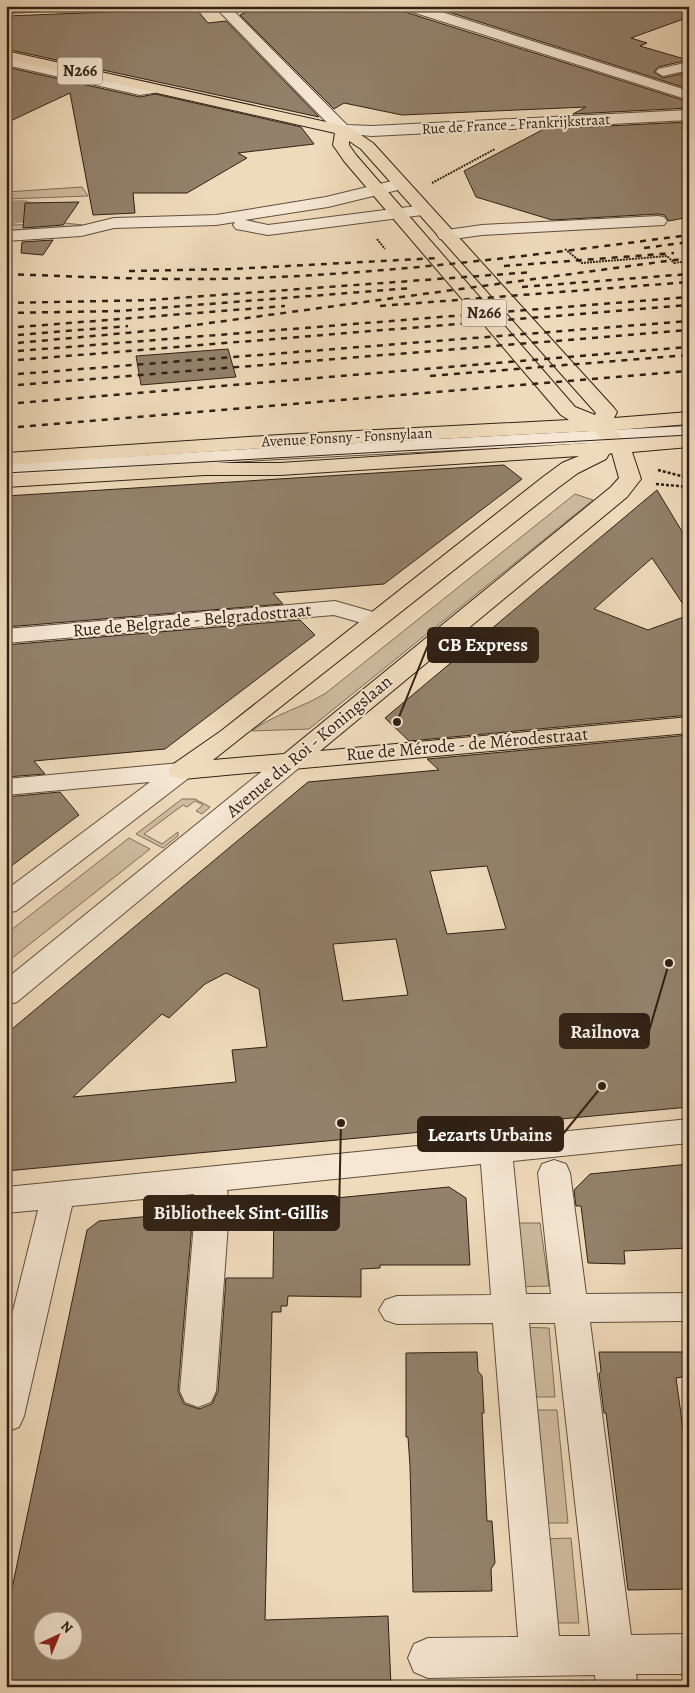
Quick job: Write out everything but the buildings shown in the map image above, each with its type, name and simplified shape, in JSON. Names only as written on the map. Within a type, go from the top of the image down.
[{"type":"main road","points":[[6,9],[70,6]]},
{"type":"main road","name":"N266","points":[[6,55],[111,85]]},
{"type":"main road","name":"N266","points":[[154,90],[343,130],[367,146],[607,412],[610,436]]},
{"type":"main road","name":"N266","points":[[343,130],[341,145],[377,188],[394,215],[571,414],[610,436]]},
{"type":"main road","name":"Avenue Fonsny - Fonsnylaan","points":[[6,481],[205,469],[290,468],[489,457],[610,436],[689,418]]},
{"type":"main road","points":[[181,771],[230,736],[610,436]]},
{"type":"main road","name":"Avenue Fonsny - Fonsnylaan","points":[[6,460],[279,441],[610,436],[689,441]]},
{"type":"main road","name":"Avenue du Roi - Koningslaan","points":[[291,760],[619,492],[630,479],[610,436]]},
{"type":"main road","name":"Rue de Mérode - de Mérodestraat","points":[[181,771],[689,725]]},
{"type":"street","points":[[221,6],[343,130]]},
{"type":"street","points":[[408,6],[633,76],[689,96]]},
{"type":"street","points":[[6,61],[140,91],[154,90]]},
{"type":"street","points":[[663,72],[689,66]]},
{"type":"street","name":"Rue de France - Frankrijkstraat","points":[[343,130],[372,131],[689,115]]},
{"type":"street","points":[[6,236],[81,231],[114,223],[216,220],[328,202],[377,188],[400,184]]},
{"type":"street","points":[[216,220],[268,230],[424,210]]},
{"type":"street","points":[[482,230],[517,210]]},
{"type":"street","points":[[314,230],[360,226],[394,215]]},
{"type":"street","points":[[446,235],[482,230],[658,221]]},
{"type":"street","name":"Avenue Fonsny - Fonsnylaan","points":[[6,470],[289,452],[610,436],[635,439],[665,433],[689,432]]},
{"type":"street","name":"Rue de Belgrade - Belgradostraat","points":[[6,636],[335,608],[376,620]]},
{"type":"street","name":"Avenue du Roi - Koningslaan","points":[[6,995],[291,760]]},
{"type":"street","points":[[6,904],[181,771]]},
{"type":"street","name":"Rue de Mérode - de Mérodestraat","points":[[6,787],[181,771]]},
{"type":"street","points":[[6,1200],[210,1181],[496,1149],[689,1131]]},
{"type":"street","points":[[496,1149],[540,1657]]},
{"type":"street","points":[[554,1173],[615,1671]]},
{"type":"street","points":[[198,1391],[211,1219],[210,1181]]},
{"type":"street","points":[[6,1416],[58,1195]]},
{"type":"street","points":[[397,1310],[687,1307]]},
{"type":"street","points":[[428,1658],[540,1657],[615,1671],[689,1654]]},
{"type":"path","points":[[430,184],[497,148]]},
{"type":"path","points":[[563,246],[582,263],[667,256],[674,263],[689,261]]},
{"type":"path","points":[[689,342],[683,342],[689,350]]},
{"type":"shaded area","points":[[82,187],[88,196],[6,199],[6,192]]},
{"type":"shaded area","points":[[6,221],[14,225],[65,223],[82,225],[71,228],[6,231]]},
{"type":"shaded area","points":[[575,494],[593,500],[309,729],[252,731],[269,720],[326,693]]},
{"type":"shaded area","points":[[182,799],[195,799],[210,807],[202,814],[196,811],[203,805],[195,801],[187,807],[183,805],[144,834],[162,844],[178,832],[178,836],[163,848],[136,834]]},
{"type":"shaded area","points":[[129,838],[150,849],[6,963],[6,934]]},
{"type":"shaded area","points":[[511,1223],[540,1223],[549,1286],[516,1287]]},
{"type":"shaded area","points":[[520,1327],[549,1328],[555,1397],[526,1397]]},
{"type":"shaded area","points":[[527,1410],[557,1410],[568,1523],[537,1523]]},
{"type":"shaded area","points":[[571,1538],[579,1623],[546,1623],[539,1539]]},
{"type":"shaded area","points":[[585,1681],[586,1687],[529,1687],[528,1682]]},
{"type":"waterway","points":[[6,213],[24,212]]},
{"type":"tram line","points":[[6,473],[689,435]]},
{"type":"tram line","points":[[689,444],[683,458],[689,472]]},
{"type":"railway","points":[[6,274],[190,279],[252,278],[361,272],[471,262],[689,235]]},
{"type":"railway","points":[[644,248],[689,242]]},
{"type":"railway","points":[[504,266],[674,253]]},
{"type":"railway","points":[[129,271],[232,269],[438,258]]},
{"type":"railway","points":[[6,344],[158,330],[689,258]]},
{"type":"railway","points":[[6,303],[150,300],[533,272]]},
{"type":"railway","points":[[522,287],[689,274]]},
{"type":"railway","points":[[380,306],[689,282]]},
{"type":"railway","points":[[6,313],[119,311],[412,288]]},
{"type":"railway","points":[[6,352],[689,297]]},
{"type":"railway","points":[[6,361],[689,305]]},
{"type":"railway","points":[[6,328],[285,306]]},
{"type":"railway","points":[[6,375],[689,321]]},
{"type":"railway","points":[[6,336],[128,326]]},
{"type":"railway","points":[[6,386],[689,330]]},
{"type":"railway","points":[[6,404],[689,347]]},
{"type":"railway","points":[[430,376],[689,355]]},
{"type":"railway","points":[[6,428],[689,371]]},
{"type":"place","name":"CB Express","points":[[397,722]]},
{"type":"place","name":"Railnova","points":[[669,963]]},
{"type":"place","name":"Lezarts Urbains","points":[[602,1086]]},
{"type":"place","name":"Bibliotheek Sint-Gillis","points":[[341,1123]]}]
